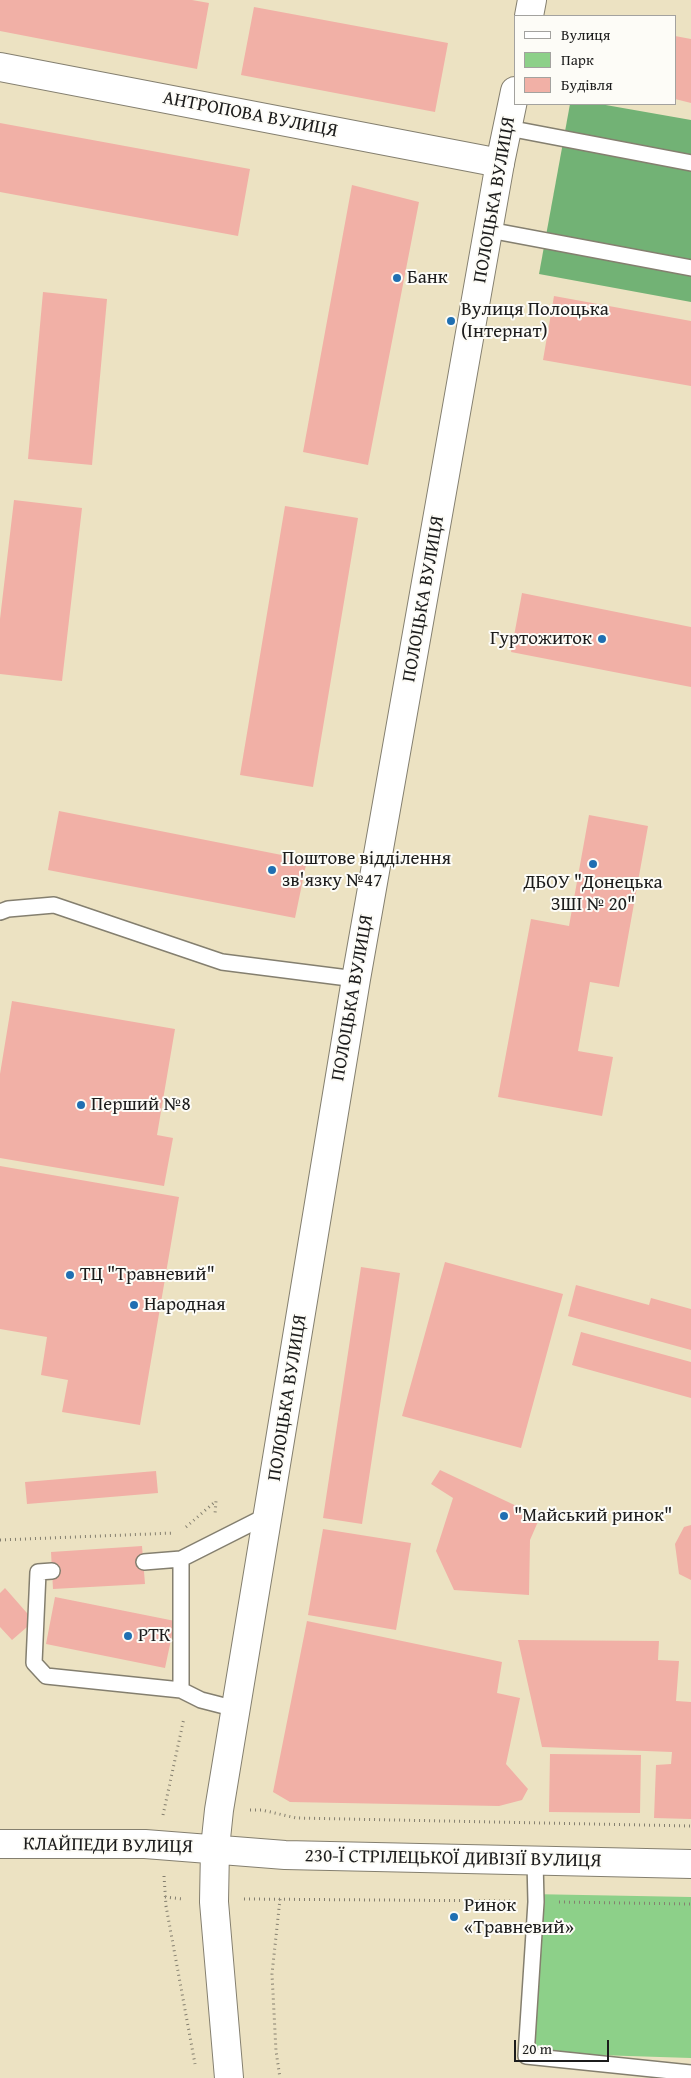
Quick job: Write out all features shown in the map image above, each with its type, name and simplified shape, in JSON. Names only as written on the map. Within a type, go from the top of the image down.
[{"type":"main road","points":[[529,15],[532,0]]},
{"type":"main road","name":"АНТРОПОВА ВУЛИЦЯ","points":[[0,66],[500,163]]},
{"type":"main road","name":"ПОЛОЦЬКА ВУЛИЦЯ","points":[[228,2078],[214,1902],[215,1848],[219,1810],[356,979],[500,163],[514,96]]},
{"type":"main road","name":"КЛАЙПЕДИ ВУЛИЦЯ","points":[[0,1844],[163,1845],[215,1848]]},
{"type":"main road","name":"230-Ї СТРІЛЕЦЬКОЇ ДИВІЗІЇ ВУЛИЦЯ","points":[[215,1848],[285,1855],[691,1864]]},
{"type":"lane","points":[[508,128],[691,162]]},
{"type":"lane","points":[[489,230],[691,268]]},
{"type":"lane","points":[[0,912],[8,909],[54,905],[222,962],[356,979]]},
{"type":"lane","points":[[144,1562],[181,1559],[268,1515]]},
{"type":"lane","points":[[181,1559],[185,1692]]},
{"type":"lane","points":[[52,1571],[38,1572],[34,1662],[46,1676],[185,1692],[201,1700],[236,1709]]},
{"type":"lane","points":[[535,1861],[536,1902],[526,2056],[691,2073]]},
{"type":"path","points":[[0,1540],[180,1533],[216,1501],[211,1544]]},
{"type":"path","points":[[185,1692],[162,1816],[166,1906],[196,2068]]},
{"type":"path","points":[[296,1818],[691,1826]]},
{"type":"path","points":[[249,1899],[691,1904]]},
{"type":"path","points":[[280,1899],[272,1974],[276,2051],[280,2078]]},
{"type":"green space","points":[[570,105],[606,105],[691,120],[691,302],[539,274]]},
{"type":"green space","points":[[529,1894],[691,1897],[691,2058],[535,2053]]},
{"type":"building","points":[[0,0],[192,0],[209,3],[197,69],[0,31]]},
{"type":"building","points":[[254,7],[448,43],[435,112],[241,75]]},
{"type":"building","points":[[676,36],[691,39],[691,103],[676,99]]},
{"type":"building","points":[[0,123],[250,169],[238,236],[0,192]]},
{"type":"building","points":[[352,185],[419,202],[368,465],[303,452]]},
{"type":"building","points":[[43,292],[107,299],[92,465],[28,459]]},
{"type":"building","points":[[554,296],[691,321],[691,386],[543,360]]},
{"type":"building","points":[[14,500],[82,508],[62,681],[0,674],[0,619]]},
{"type":"building","points":[[285,506],[358,518],[313,787],[240,775]]},
{"type":"building","name":"Гуртожиток","points":[[522,593],[691,627],[691,687],[511,652]]},
{"type":"building","points":[[59,811],[307,860],[295,918],[48,870]]},
{"type":"building","points":[[589,815],[648,826],[619,987],[590,982],[578,1051],[613,1057],[602,1116],[498,1097],[531,919],[569,926]]},
{"type":"building","name":"Перший №8","points":[[12,1001],[175,1029],[157,1135],[173,1138],[164,1186],[0,1158],[0,1074]]},
{"type":"building","points":[[0,1166],[179,1197],[140,1425],[62,1412],[68,1380],[41,1375],[47,1337],[0,1329]]},
{"type":"building","points":[[445,1262],[563,1294],[521,1448],[402,1416]]},
{"type":"building","points":[[361,1267],[400,1273],[362,1524],[323,1518]]},
{"type":"building","points":[[576,1285],[649,1305],[651,1298],[691,1309],[691,1350],[568,1316]]},
{"type":"building","points":[[581,1332],[691,1362],[691,1398],[572,1365]]},
{"type":"building","points":[[440,1470],[540,1517],[530,1540],[529,1595],[454,1590],[436,1551],[453,1498],[431,1484]]},
{"type":"building","points":[[156,1471],[158,1493],[27,1504],[25,1482]]},
{"type":"building","points":[[691,1525],[691,1580],[679,1574],[675,1544],[684,1527]]},
{"type":"building","points":[[323,1529],[411,1543],[396,1630],[308,1615]]},
{"type":"building","points":[[142,1546],[145,1584],[53,1589],[51,1552]]},
{"type":"building","points":[[5,1588],[34,1621],[12,1640],[0,1627],[0,1593]]},
{"type":"building","name":"РТК","points":[[55,1597],[175,1621],[165,1668],[46,1644]]},
{"type":"building","points":[[307,1621],[502,1662],[497,1693],[520,1698],[506,1764],[528,1789],[522,1800],[499,1806],[290,1802],[273,1792]]},
{"type":"building","points":[[518,1640],[659,1641],[658,1660],[679,1661],[676,1701],[691,1702],[691,1819],[654,1818],[656,1765],[671,1764],[672,1752],[542,1747]]},
{"type":"building","points":[[550,1754],[641,1755],[640,1813],[549,1812]]},
{"type":"place","name":"Банк","points":[[397,278]]},
{"type":"place","name":"Вулиця Полоцька (Інтернат)","points":[[451,321]]},
{"type":"place","name":"Гуртожиток","points":[[602,639]]},
{"type":"place","name":"ДБОУ \"Донецька ЗШІ № 20\"","points":[[593,864]]},
{"type":"place","name":"Поштове відділення зв'язку №47","points":[[272,870]]},
{"type":"place","name":"Перший №8","points":[[81,1105]]},
{"type":"place","name":"ТЦ \"Травневий\"","points":[[70,1275]]},
{"type":"place","name":"Народная","points":[[134,1305]]},
{"type":"place","name":"\"Майський ринок\"","points":[[504,1516]]},
{"type":"place","name":"РТК","points":[[128,1636]]},
{"type":"place","name":"Ринок «Травневий»","points":[[454,1917]]}]
